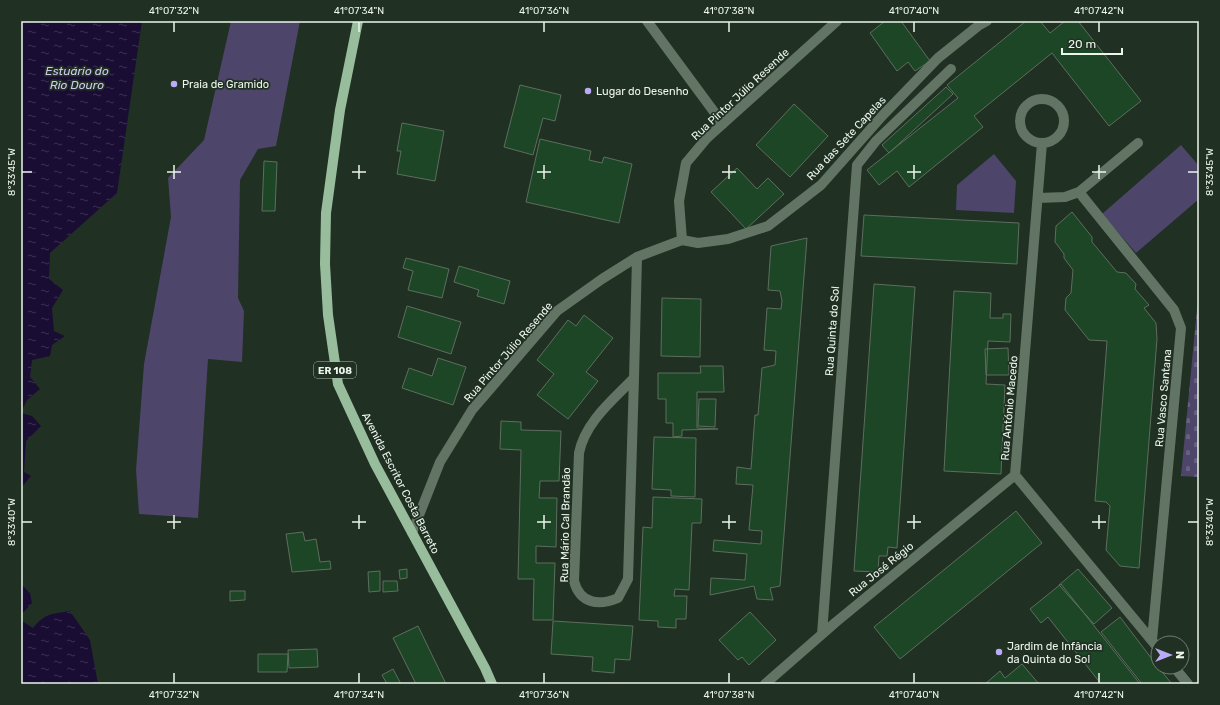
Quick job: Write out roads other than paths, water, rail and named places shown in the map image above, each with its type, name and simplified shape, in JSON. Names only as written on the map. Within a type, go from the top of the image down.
[{"type":"main road","name":"Avenida Escritor Costa Barreto","points":[[358,21],[340,110],[326,213],[325,264],[329,323],[338,384],[375,464],[485,668],[492,684]]},
{"type":"street","points":[[647,21],[723,124]]},
{"type":"street","name":"Rua Pintor Júlio Resende","points":[[412,533],[440,462],[472,410],[557,311],[602,279],[637,258],[682,240],[679,201],[686,164],[707,138],[837,21]]},
{"type":"street","name":"Rua das Sete Capelas","points":[[682,240],[698,243],[721,240],[768,226],[821,185],[883,115],[938,58],[978,26],[987,21]]},
{"type":"street","name":"Rua Quinta do Sol","points":[[822,634],[857,165],[876,141],[951,68]]},
{"type":"street","points":[[1042,99],[1055,103],[1063,114],[1064,121],[1060,134],[1049,142],[1042,143],[1028,137],[1021,124],[1021,117],[1028,104],[1042,99]]},
{"type":"street","name":"Rua António Macedo","points":[[1042,143],[1015,475],[1150,638]]},
{"type":"street","points":[[1038,198],[1065,197],[1079,192],[1138,143]]},
{"type":"street","name":"Rua Vasco Santana","points":[[1079,192],[1174,310],[1181,328],[1156,635]]},
{"type":"street","name":"Rua Mário Cal Brandão","points":[[634,378],[594,421],[581,442],[579,453],[574,581],[576,589],[582,597],[598,603],[618,598],[628,579],[634,378],[637,258]]},
{"type":"street","name":"Rua José Régio","points":[[766,684],[822,634],[1015,475]]},
{"type":"street","points":[[1181,675],[1188,684]]},
{"type":"water","name":"Estuário do Rio Douro","points":[[21,21],[142,21],[117,193],[50,253],[49,279],[63,290],[52,308],[54,331],[65,336],[52,345],[50,356],[32,360],[30,377],[40,389],[27,400],[21,412]]},
{"type":"water","points":[[21,413],[32,416],[41,426],[26,441],[24,472],[31,476],[21,488]]},
{"type":"water","points":[[21,584],[30,593],[32,603],[22,614],[22,621],[33,628],[41,619],[49,615],[70,611],[90,640],[98,684],[21,684]]},
{"type":"place","name":"Praia de Gramido","points":[[174,84]]},
{"type":"place","name":"Lugar do Desenho","points":[[588,91]]},
{"type":"place","name":"Jardim de Infância da Quinta do Sol","points":[[999,652]]}]
